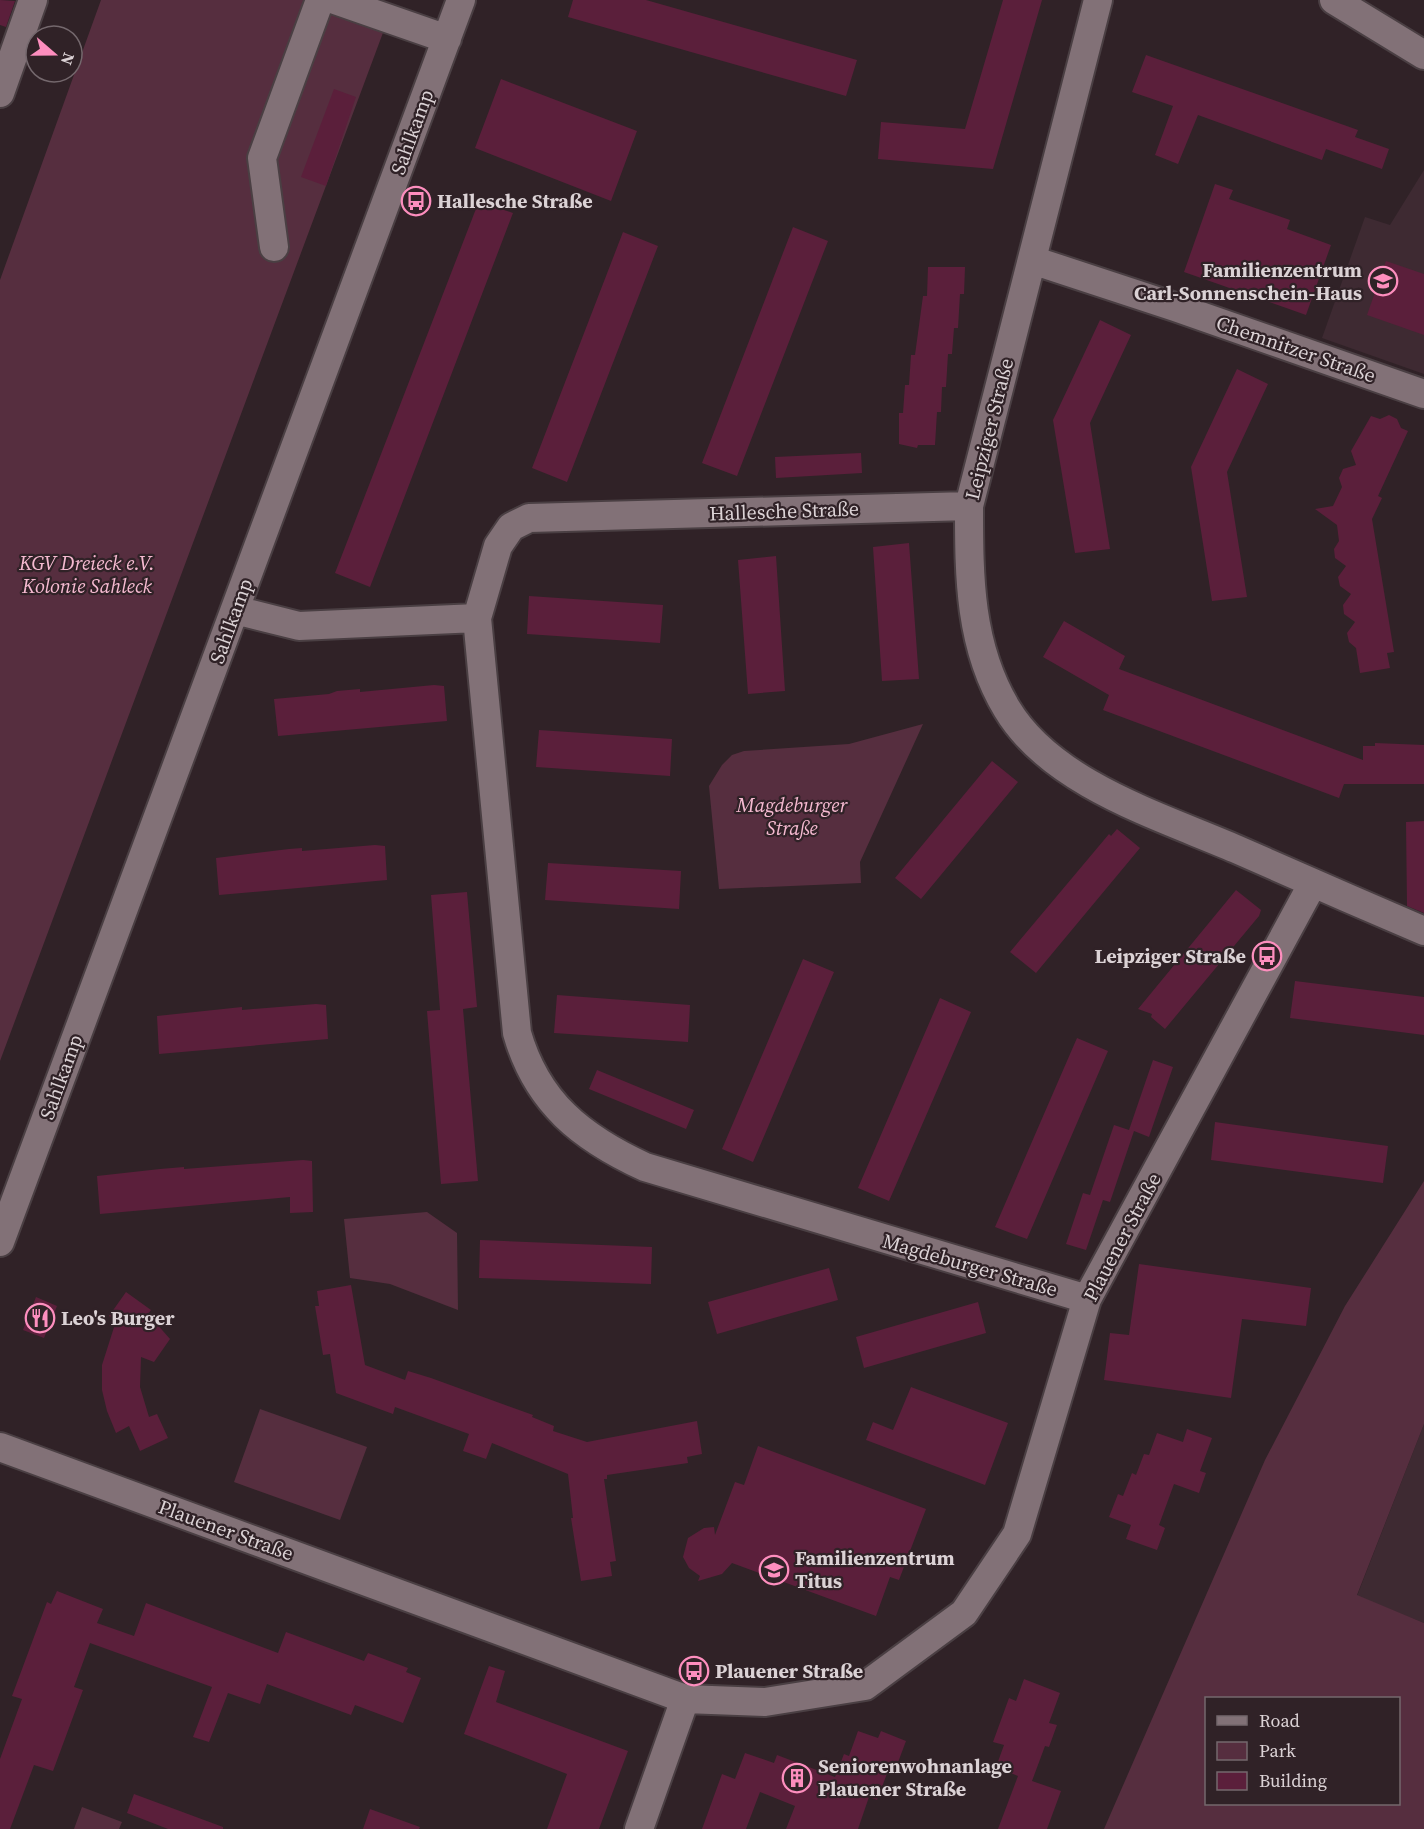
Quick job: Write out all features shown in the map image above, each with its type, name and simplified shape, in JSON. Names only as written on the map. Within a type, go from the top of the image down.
[{"type":"street","points":[[0,93],[33,0]]},
{"type":"street","points":[[274,247],[262,158],[320,0]]},
{"type":"street","points":[[336,0],[447,39]]},
{"type":"street","name":"Sahlkamp","points":[[0,1242],[461,0]]},
{"type":"street","name":"Leipziger Straße","points":[[1098,0],[969,506],[969,578],[979,642],[987,668],[1007,710],[1033,743],[1058,764],[1114,796],[1424,931]]},
{"type":"street","points":[[1334,0],[1424,56]]},
{"type":"street","name":"Chemnitzer Straße","points":[[1032,260],[1175,306],[1424,394]]},
{"type":"street","name":"Hallesche Straße","points":[[477,618],[498,546],[511,527],[529,518],[969,506]]},
{"type":"street","points":[[235,610],[300,626],[477,618]]},
{"type":"street","name":"Magdeburger Straße","points":[[477,618],[484,669],[517,1034],[525,1062],[545,1095],[574,1125],[610,1151],[645,1167],[1087,1299]]},
{"type":"street","name":"Plauener Straße","points":[[0,1447],[685,1699],[765,1702],[865,1686],[964,1613],[1017,1534],[1087,1299],[1313,883]]},
{"type":"street","points":[[639,1829],[685,1699]]},
{"type":"shaded area","name":"Familienzentrum Carl-Sonnenschein-Haus","points":[[1424,170],[1424,374],[1322,338],[1365,217],[1390,225]]},
{"type":"shaded area","points":[[1424,1424],[1424,1623],[1357,1596]]},
{"type":"green space","name":"KGV Dreieck e.V. Kolonie Sahleck","points":[[101,0],[304,0],[384,30],[0,1061],[0,280],[71,84],[84,84],[84,47]]},
{"type":"green space","name":"Magdeburger Straße","points":[[923,724],[860,862],[861,883],[719,889],[709,786],[722,765],[732,755],[744,751],[849,744]]},
{"type":"green space","points":[[1424,1181],[1424,1424],[1357,1595],[1424,1623],[1424,1829],[1104,1829],[1265,1460],[1345,1306]]},
{"type":"green space","points":[[427,1212],[457,1233],[458,1310],[390,1284],[350,1278],[344,1219]]},
{"type":"green space","points":[[260,1409],[367,1447],[340,1520],[234,1482]]},
{"type":"green space","points":[[82,1807],[122,1822],[119,1829],[74,1829]]},
{"type":"building","points":[[0,0],[15,1],[6,27],[0,25]]},
{"type":"building","points":[[573,0],[646,0],[857,60],[846,96],[568,17]]},
{"type":"building","points":[[1003,0],[1042,0],[993,169],[878,159],[881,122],[965,129]]},
{"type":"building","points":[[1146,55],[1358,130],[1355,137],[1389,149],[1382,169],[1326,149],[1322,160],[1198,115],[1178,164],[1155,155],[1173,106],[1132,92]]},
{"type":"building","points":[[501,79],[637,131],[611,201],[475,148]]},
{"type":"building","points":[[334,89],[356,97],[326,186],[301,177]]},
{"type":"building","points":[[1215,184],[1233,190],[1229,199],[1290,220],[1287,229],[1331,245],[1306,315],[1184,272]]},
{"type":"building","points":[[479,201],[513,213],[370,587],[335,573]]},
{"type":"building","points":[[793,227],[828,241],[737,476],[702,463]]},
{"type":"building","points":[[623,232],[658,246],[567,482],[532,468]]},
{"type":"building","points":[[1386,261],[1424,274],[1424,335],[1367,315]]},
{"type":"building","points":[[928,267],[965,267],[964,294],[960,294],[958,328],[954,328],[952,354],[948,354],[946,387],[942,387],[941,412],[937,412],[935,445],[918,445],[917,448],[899,444],[899,413],[903,413],[905,385],[909,385],[911,355],[915,355],[923,296],[927,296]]},
{"type":"building","points":[[1100,320],[1131,335],[1090,423],[1110,549],[1075,553],[1053,420]]},
{"type":"building","points":[[1237,369],[1268,384],[1227,472],[1247,597],[1212,601],[1191,467]]},
{"type":"building","points":[[1389,415],[1397,419],[1401,428],[1408,431],[1378,496],[1382,498],[1372,519],[1394,652],[1387,653],[1390,668],[1360,673],[1356,648],[1349,642],[1347,633],[1355,622],[1344,614],[1343,605],[1351,594],[1340,586],[1338,577],[1346,566],[1335,558],[1334,549],[1339,541],[1337,525],[1315,509],[1333,506],[1342,487],[1339,478],[1343,469],[1356,465],[1351,451],[1371,416],[1380,419]]},
{"type":"building","points":[[861,453],[862,473],[776,478],[775,457]]},
{"type":"building","points":[[909,543],[919,679],[882,681],[873,547]]},
{"type":"building","points":[[776,556],[785,691],[748,694],[738,560]]},
{"type":"building","points":[[529,596],[663,605],[660,643],[527,634]]},
{"type":"building","points":[[1064,621],[1125,656],[1119,669],[1363,760],[1363,746],[1375,746],[1375,743],[1424,745],[1424,784],[1344,784],[1339,798],[1103,710],[1109,695],[1043,657]]},
{"type":"building","points":[[444,686],[447,721],[278,736],[274,699],[329,694],[337,691],[360,689],[360,692]]},
{"type":"building","points":[[539,730],[672,739],[670,776],[536,767]]},
{"type":"building","points":[[992,761],[1018,782],[921,899],[895,878]]},
{"type":"building","points":[[1424,821],[1424,913],[1407,906],[1406,822]]},
{"type":"building","points":[[1117,829],[1140,848],[1036,973],[1010,952],[1109,834],[1111,836]]},
{"type":"building","points":[[385,846],[387,880],[219,895],[216,858],[289,849],[302,848],[302,851]]},
{"type":"building","points":[[548,863],[681,871],[679,909],[545,900]]},
{"type":"building","points":[[1236,890],[1261,910],[1259,916],[1165,1029],[1151,1017],[1152,1014],[1138,1009]]},
{"type":"building","points":[[467,892],[477,1007],[463,1009],[478,1181],[441,1184],[427,1011],[440,1010],[431,895]]},
{"type":"building","points":[[803,959],[834,972],[753,1162],[722,1149]]},
{"type":"building","points":[[1295,981],[1424,997],[1424,1035],[1290,1018]]},
{"type":"building","points":[[557,995],[690,1005],[688,1042],[554,1033]]},
{"type":"building","points":[[940,998],[971,1012],[889,1201],[858,1188]]},
{"type":"building","points":[[326,1005],[328,1039],[159,1054],[157,1016],[242,1007],[242,1010]]},
{"type":"building","points":[[1077,1038],[1108,1051],[1027,1239],[995,1227]]},
{"type":"building","points":[[1153,1060],[1173,1067],[1149,1137],[1134,1131],[1110,1202],[1103,1200],[1086,1250],[1066,1244],[1083,1193],[1090,1195],[1114,1125],[1129,1130]]},
{"type":"building","points":[[597,1070],[694,1110],[686,1129],[589,1089]]},
{"type":"building","points":[[1215,1122],[1388,1146],[1383,1183],[1211,1160]]},
{"type":"building","points":[[312,1161],[313,1212],[290,1213],[290,1197],[100,1214],[97,1176],[184,1167],[184,1169]]},
{"type":"building","points":[[480,1240],[652,1247],[651,1284],[479,1278]]},
{"type":"building","points":[[1139,1264],[1311,1288],[1306,1326],[1242,1319],[1231,1398],[1104,1380],[1110,1333],[1129,1335]]},
{"type":"building","points":[[829,1268],[838,1300],[717,1334],[708,1302]]},
{"type":"building","points":[[351,1285],[365,1365],[405,1380],[408,1371],[431,1378],[533,1415],[532,1417],[554,1426],[553,1431],[587,1442],[697,1421],[702,1454],[687,1457],[688,1463],[607,1475],[607,1479],[604,1479],[616,1561],[610,1562],[612,1576],[581,1581],[571,1518],[573,1518],[568,1474],[492,1443],[486,1459],[463,1451],[469,1434],[395,1407],[393,1414],[336,1393],[330,1354],[323,1355],[315,1306],[319,1306],[317,1291]]},
{"type":"building","points":[[126,1292],[151,1310],[148,1314],[170,1339],[154,1362],[141,1357],[140,1387],[149,1417],[157,1414],[168,1438],[140,1451],[129,1426],[116,1433],[102,1390],[102,1365],[116,1321],[109,1316]]},
{"type":"building","name":"Leo's Burger","points":[[36,1297],[57,1306],[44,1338],[23,1330]]},
{"type":"building","points":[[978,1302],[986,1333],[864,1368],[856,1337]]},
{"type":"building","points":[[911,1387],[1008,1423],[985,1485],[866,1440],[873,1422],[893,1430]]},
{"type":"building","points":[[1187,1429],[1212,1438],[1200,1471],[1206,1473],[1199,1493],[1174,1484],[1159,1525],[1165,1528],[1157,1550],[1126,1539],[1131,1525],[1109,1517],[1118,1494],[1123,1496],[1132,1473],[1136,1475],[1144,1454],[1149,1455],[1157,1433],[1183,1442]]},
{"type":"building","points":[[758,1446],[926,1509],[899,1580],[890,1577],[876,1616],[732,1563],[722,1574],[698,1581],[700,1576],[689,1568],[683,1557],[688,1538],[704,1528],[714,1527],[715,1535],[735,1482],[744,1485]]},
{"type":"building","points":[[57,1591],[103,1609],[97,1623],[134,1636],[146,1603],[278,1653],[286,1632],[364,1661],[368,1653],[408,1668],[406,1672],[421,1678],[403,1723],[355,1705],[351,1715],[267,1684],[260,1704],[228,1693],[209,1742],[193,1737],[212,1687],[90,1643],[74,1687],[83,1690],[53,1771],[34,1765],[10,1829],[0,1829],[0,1759],[22,1699],[12,1696],[47,1602],[51,1604]]},
{"type":"building","points":[[489,1666],[505,1671],[496,1702],[628,1751],[599,1829],[547,1829],[567,1774],[464,1734]]},
{"type":"building","points":[[1024,1679],[1060,1693],[1049,1723],[1057,1725],[1049,1747],[1045,1746],[1032,1781],[1061,1791],[1047,1829],[998,1829],[1018,1776],[996,1767],[1004,1745],[993,1742],[1009,1698],[1016,1701]]},
{"type":"building","points":[[858,1731],[878,1738],[881,1731],[906,1741],[894,1773],[888,1771],[877,1800],[869,1797],[858,1829],[786,1829],[795,1806],[760,1792],[746,1829],[702,1829],[722,1774],[735,1779],[745,1753],[774,1763],[777,1755],[835,1777],[844,1754],[849,1756]]},
{"type":"building","points":[[134,1794],[223,1827],[223,1829],[168,1829],[127,1813]]},
{"type":"building","points":[[370,1809],[420,1827],[419,1829],[363,1829]]},
{"type":"place","name":"Hallesche Straße","points":[[416,201]]},
{"type":"place","name":"Familienzentrum Carl-Sonnenschein-Haus","points":[[1383,281]]},
{"type":"place","name":"Leipziger Straße","points":[[1267,956]]},
{"type":"place","name":"Leo's Burger","points":[[40,1318]]},
{"type":"place","name":"Familienzentrum Titus","points":[[774,1570]]},
{"type":"place","name":"Plauener Straße","points":[[694,1671]]},
{"type":"place","name":"Seniorenwohnanlage Plauener Straße","points":[[797,1778]]}]
